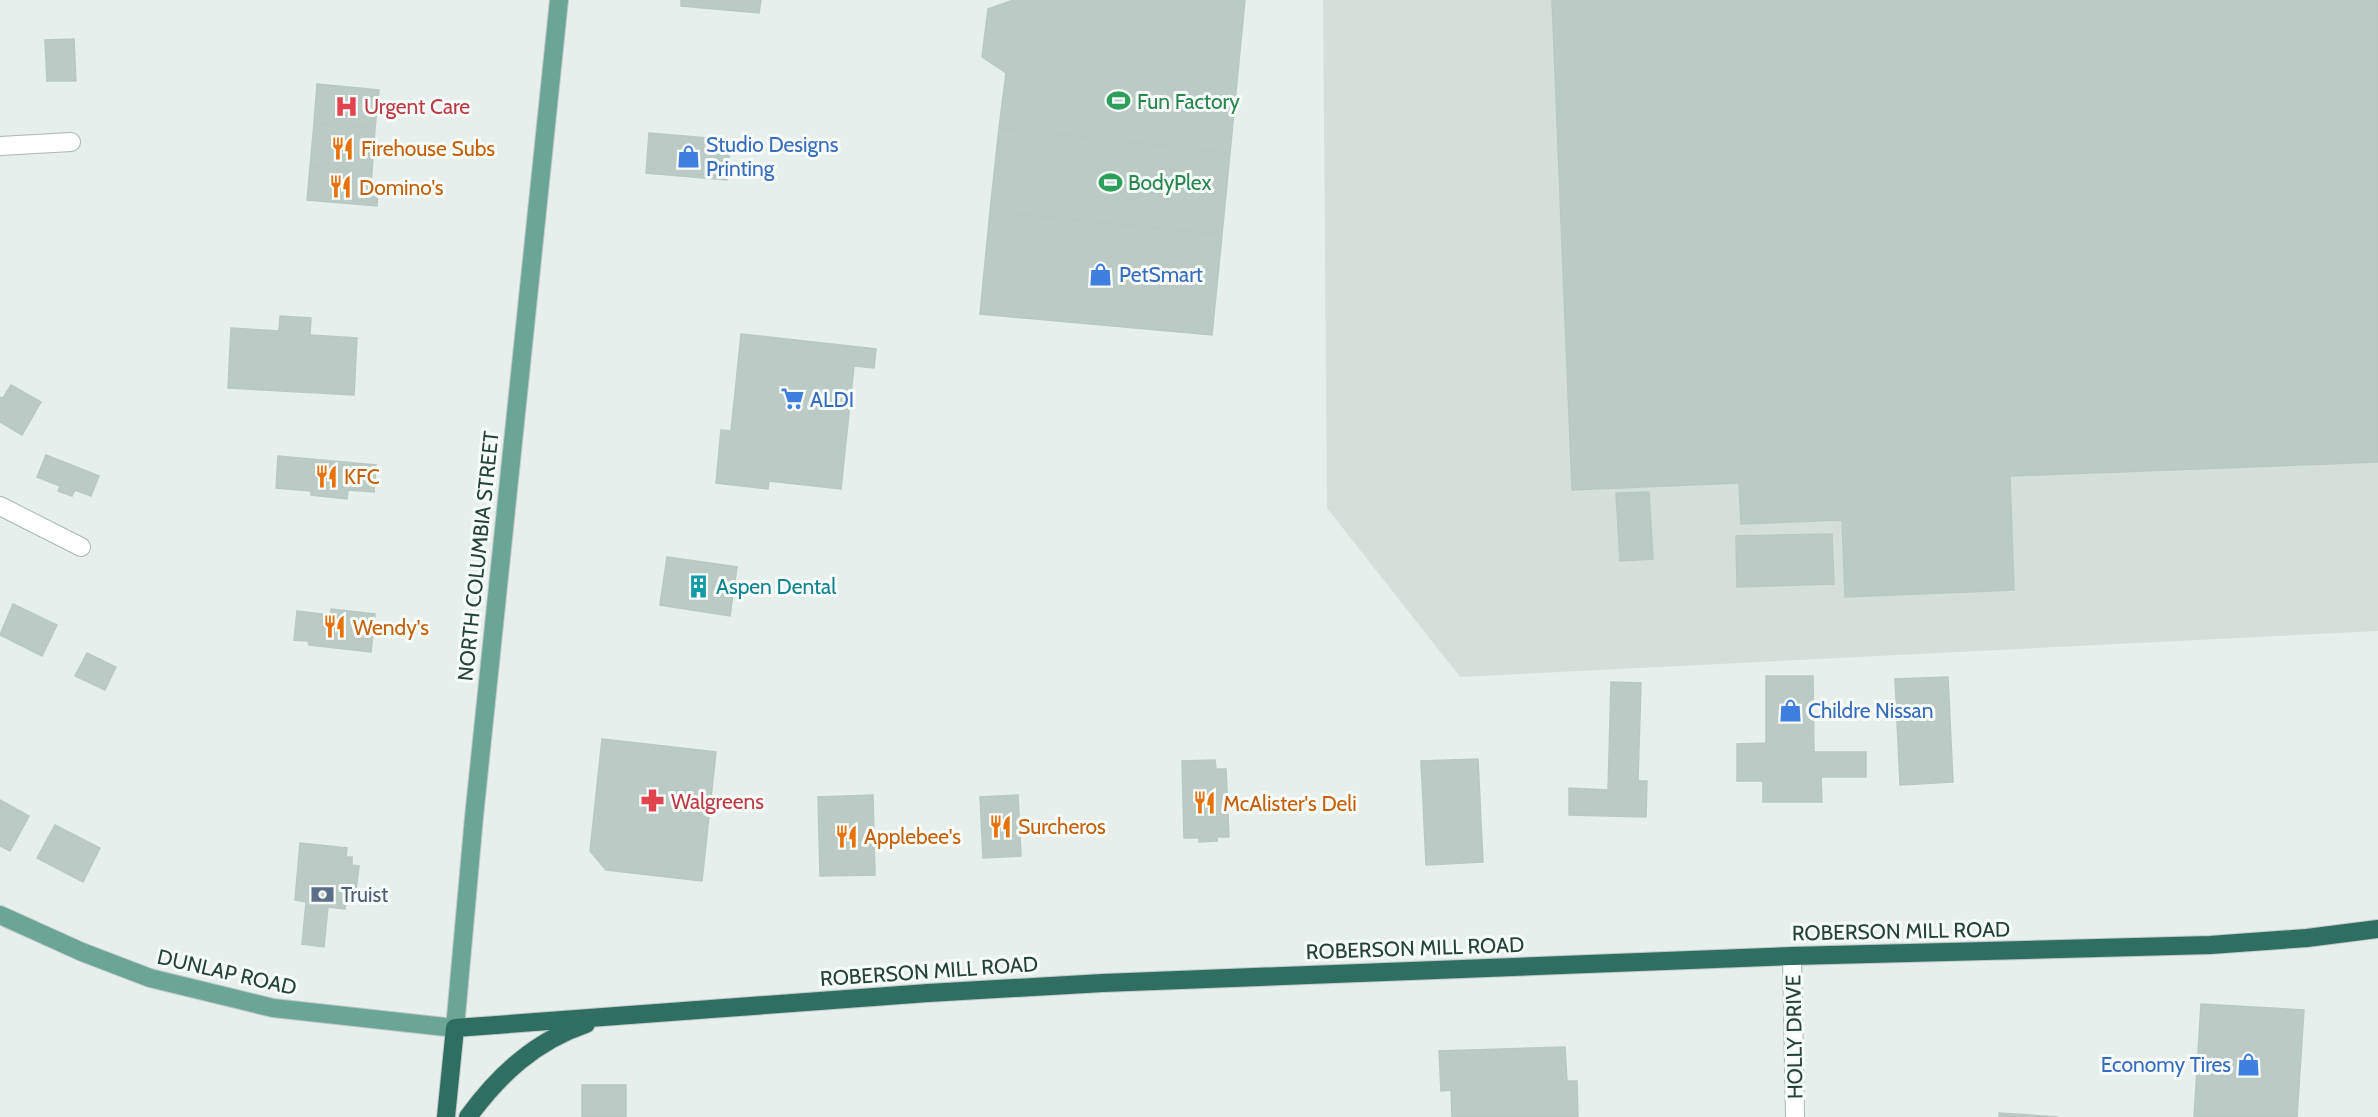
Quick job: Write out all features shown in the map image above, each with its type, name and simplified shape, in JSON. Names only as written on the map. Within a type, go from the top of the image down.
[{"type":"highway","name":"ROBERSON MILL ROAD","points":[[455,1028],[928,993],[1056,986],[1792,956],[2210,945],[2307,938],[2378,929]]},
{"type":"highway","points":[[468,1117],[504,1074],[537,1046],[563,1032],[607,1016]]},
{"type":"highway","name":"NORTH COLUMBIA STREET","points":[[446,1117],[455,1028]]},
{"type":"main road","name":"NORTH COLUMBIA STREET","points":[[455,1028],[474,817],[559,0]]},
{"type":"main road","name":"DUNLAP ROAD","points":[[0,915],[82,952],[150,978],[281,1010],[455,1028]]},
{"type":"street","points":[[0,146],[71,142]]},
{"type":"street","points":[[0,506],[81,547]]},
{"type":"street","name":"HOLLY DRIVE","points":[[1792,956],[1795,1117]]},
{"type":"shaded area","points":[[1323,0],[2378,0],[2378,631],[1460,677],[1327,508]]},
{"type":"building","points":[[681,0],[761,0],[759,13],[681,6]]},
{"type":"building","name":"Fun Factory","points":[[1013,0],[1245,0],[1230,153],[999,128],[1006,73],[982,57],[988,9]]},
{"type":"building","points":[[1552,0],[2378,0],[2378,462],[2010,476],[2014,590],[1845,597],[1842,520],[1741,524],[1739,483],[1572,490]]},
{"type":"building","points":[[74,39],[76,81],[47,81],[45,40]]},
{"type":"building","name":"Urgent Care","points":[[317,84],[379,90],[375,128],[314,123]]},
{"type":"building","name":"Firehouse Subs","points":[[314,123],[375,128],[372,172],[310,167]]},
{"type":"building","name":"BodyPlex","points":[[999,128],[1230,153],[1222,235],[990,211]]},
{"type":"building","name":"Studio Designs Printing","points":[[649,133],[731,140],[727,180],[646,173]]},
{"type":"building","name":"Domino's","points":[[310,167],[372,172],[371,186],[378,187],[377,206],[307,200]]},
{"type":"building","name":"PetSmart","points":[[990,211],[1222,235],[1212,335],[980,314]]},
{"type":"building","points":[[280,316],[311,318],[310,335],[357,338],[354,395],[228,388],[231,328],[279,331]]},
{"type":"building","name":"ALDI","points":[[741,334],[876,349],[874,368],[854,366],[841,489],[769,481],[768,489],[716,483],[721,430],[731,431]]},
{"type":"building","points":[[11,385],[41,402],[22,435],[0,422],[0,397],[3,398]]},
{"type":"building","points":[[46,455],[99,476],[91,496],[75,490],[72,496],[58,491],[60,486],[37,477]]},
{"type":"building","name":"KFC","points":[[278,456],[376,465],[374,492],[348,490],[347,499],[311,495],[311,491],[276,488]]},
{"type":"building","points":[[1649,492],[1653,559],[1620,561],[1616,493]]},
{"type":"building","points":[[1832,534],[1834,584],[1737,587],[1736,536]]},
{"type":"building","name":"Aspen Dental","points":[[667,557],[737,567],[730,616],[660,605]]},
{"type":"building","points":[[13,604],[57,625],[42,656],[0,635]]},
{"type":"building","name":"Wendy's","points":[[331,609],[375,614],[371,652],[309,645],[308,641],[294,640],[297,611],[331,615]]},
{"type":"building","points":[[87,653],[116,667],[105,690],[75,676]]},
{"type":"building","name":"Childre Nissan","points":[[1766,676],[1813,676],[1814,752],[1866,752],[1866,777],[1821,777],[1822,802],[1763,802],[1763,781],[1737,781],[1737,744],[1766,743]]},
{"type":"building","points":[[1948,677],[1953,782],[1900,785],[1895,679]]},
{"type":"building","points":[[1611,682],[1641,683],[1638,781],[1647,781],[1646,817],[1569,815],[1569,788],[1608,790]]},
{"type":"building","name":"Walgreens","points":[[602,739],[716,752],[702,881],[606,870],[590,851]]},
{"type":"building","points":[[1478,759],[1483,862],[1426,865],[1421,761]]},
{"type":"building","name":"McAlister's Deli","points":[[1215,760],[1216,769],[1226,769],[1229,837],[1217,837],[1217,841],[1199,842],[1199,838],[1184,838],[1182,761]]},
{"type":"building","name":"Applebee's","points":[[873,795],[875,875],[820,876],[818,797]]},
{"type":"building","name":"Surcheros","points":[[1018,795],[1021,856],[983,858],[980,797]]},
{"type":"building","points":[[0,800],[29,816],[10,851],[0,846]]},
{"type":"building","points":[[55,825],[100,848],[83,882],[37,858]]},
{"type":"building","name":"Truist","points":[[300,843],[347,848],[346,857],[352,857],[352,865],[359,866],[356,891],[351,890],[345,909],[328,907],[324,947],[302,944],[306,902],[295,900]]},
{"type":"building","name":"Economy Tires","points":[[2201,1004],[2304,1010],[2297,1117],[2194,1117]]},
{"type":"building","points":[[1565,1047],[1567,1081],[1577,1081],[1578,1117],[1452,1117],[1451,1090],[1441,1091],[1439,1051]]},
{"type":"building","points":[[582,1085],[626,1085],[626,1117],[582,1117]]},
{"type":"building","points":[[1999,1113],[2058,1117],[1999,1117]]},
{"type":"place","name":"Fun Factory","points":[[1119,101]]},
{"type":"place","name":"Urgent Care","points":[[346,106]]},
{"type":"place","name":"Firehouse Subs","points":[[343,148]]},
{"type":"place","name":"Studio Designs Printing","points":[[688,156]]},
{"type":"place","name":"BodyPlex","points":[[1110,182]]},
{"type":"place","name":"Domino's","points":[[341,187]]},
{"type":"place","name":"PetSmart","points":[[1101,274]]},
{"type":"place","name":"ALDI","points":[[792,399]]},
{"type":"place","name":"KFC","points":[[326,476]]},
{"type":"place","name":"Aspen Dental","points":[[698,586]]},
{"type":"place","name":"Wendy's","points":[[335,627]]},
{"type":"place","name":"Childre Nissan","points":[[1790,710]]},
{"type":"place","name":"Walgreens","points":[[653,801]]},
{"type":"place","name":"McAlister's Deli","points":[[1205,803]]},
{"type":"place","name":"Surcheros","points":[[1000,826]]},
{"type":"place","name":"Applebee's","points":[[846,836]]},
{"type":"place","name":"Truist","points":[[323,894]]},
{"type":"place","name":"Economy Tires","points":[[2249,1064]]}]
